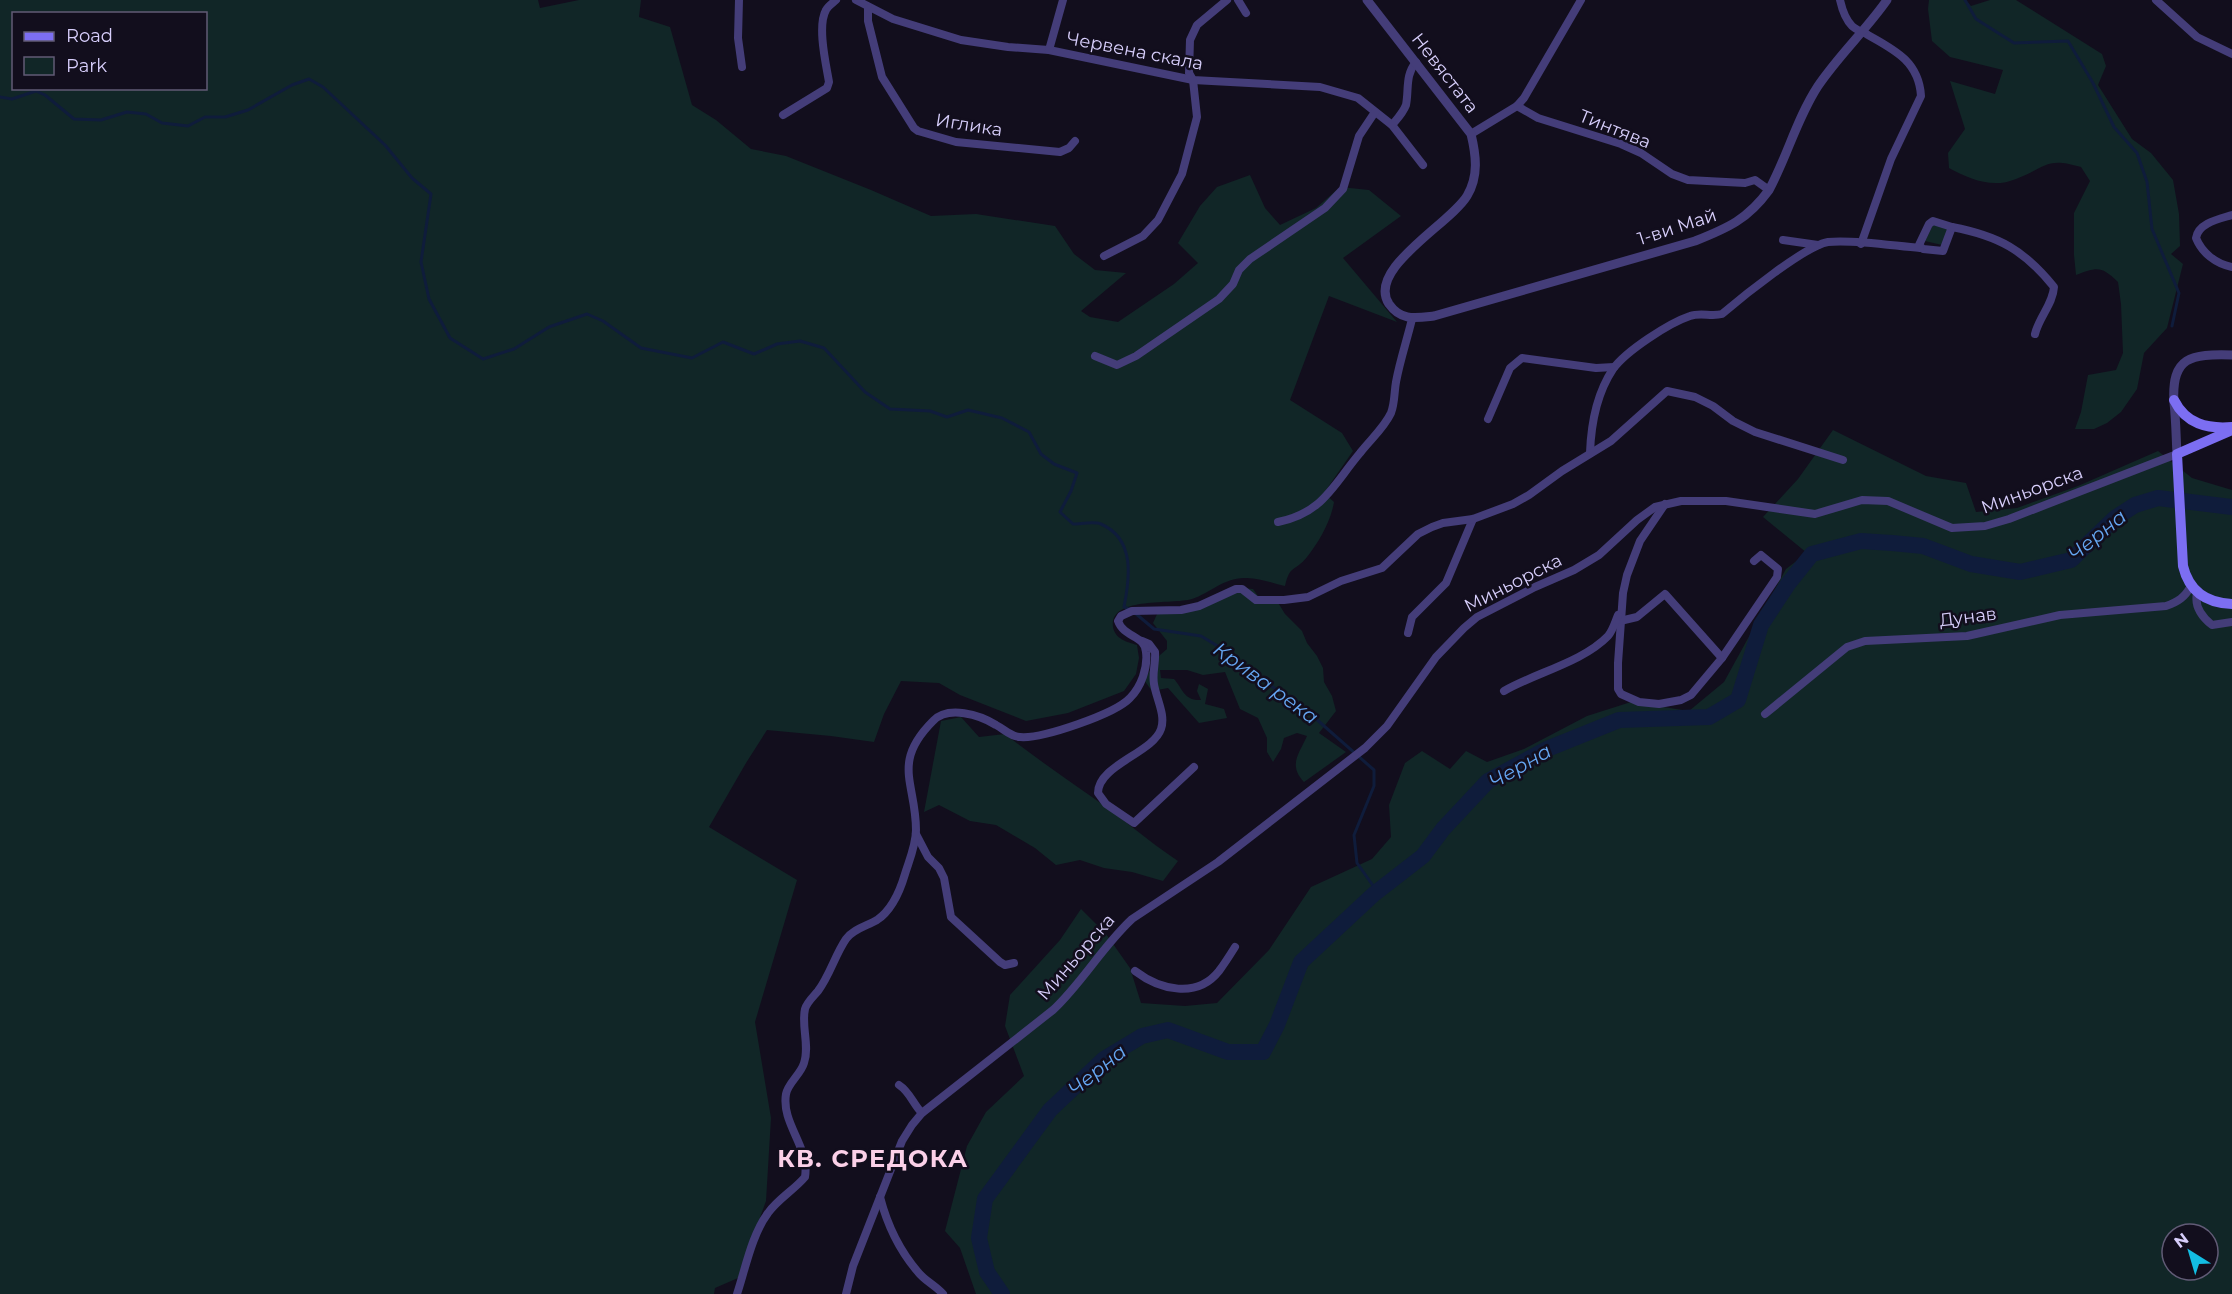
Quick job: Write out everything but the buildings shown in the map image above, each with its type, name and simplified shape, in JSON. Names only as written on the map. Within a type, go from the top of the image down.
[{"type":"main road","points":[[2174,400],[2184,416],[2191,421],[2210,427],[2232,428]]},
{"type":"main road","points":[[2232,428],[2177,454],[2183,566],[2187,581],[2194,590],[2216,602],[2232,604]]},
{"type":"street","points":[[739,0],[738,38],[742,67]]},
{"type":"street","points":[[783,115],[827,88],[829,82],[822,32],[823,18],[826,9],[836,0]]},
{"type":"street","name":"Червена скала","points":[[856,0],[868,8],[928,31],[961,40],[1049,50],[1193,80],[1320,87],[1358,98],[1392,125],[1423,165]]},
{"type":"street","points":[[1049,50],[1062,0]]},
{"type":"street","points":[[1104,256],[1143,236],[1158,220],[1182,174],[1197,117],[1193,80],[1189,73],[1190,40],[1197,25],[1227,0]]},
{"type":"street","points":[[1238,0],[1246,13]]},
{"type":"street","name":"Невястата","points":[[1367,0],[1471,134],[1476,157],[1474,178],[1467,196],[1453,214],[1406,254],[1391,271],[1384,285],[1384,295],[1395,311],[1402,317],[1412,319]]},
{"type":"street","points":[[1471,134],[1517,106],[1524,98],[1581,0]]},
{"type":"street","points":[[1840,0],[1853,28],[1864,32],[1905,60],[1918,77],[1921,96],[1891,159],[1861,243]]},
{"type":"street","name":"1-ви Май","points":[[1412,319],[1434,316],[1706,237],[1743,219],[1769,190],[1817,88],[1835,63],[1864,32],[1887,0]]},
{"type":"street","points":[[2156,0],[2197,37],[2232,54]]},
{"type":"street","name":"Иглика","points":[[868,8],[868,21],[882,77],[907,120],[918,131],[956,142],[1060,152],[1069,148],[1075,141]]},
{"type":"street","points":[[1392,125],[1402,114],[1406,104],[1408,75],[1416,62]]},
{"type":"street","name":"Тинтява","points":[[1517,106],[1538,118],[1621,144],[1641,153],[1679,177],[1694,181],[1745,183],[1755,180],[1769,190]]},
{"type":"street","points":[[1095,356],[1117,365],[1136,356],[1219,299],[1233,284],[1239,270],[1250,259],[1325,208],[1343,189],[1359,136],[1375,112]]},
{"type":"street","points":[[2232,215],[2201,228],[2196,238],[2208,255],[2232,267]]},
{"type":"street","points":[[1920,248],[1919,245],[1930,222],[1985,234],[2010,245],[2052,284],[2054,291],[2052,300],[2038,322],[2035,334]]},
{"type":"street","points":[[1590,453],[1593,418],[1614,367],[1645,341],[1678,320],[1704,313],[1715,316],[1722,314],[1798,257],[1818,245],[1830,242],[1861,243],[1943,251],[1952,227]]},
{"type":"street","points":[[1783,240],[1818,245]]},
{"type":"street","points":[[1278,522],[1292,519],[1326,497],[1353,460],[1385,424],[1395,401],[1395,384],[1412,319]]},
{"type":"street","points":[[2177,454],[2174,377],[2183,364],[2189,360],[2206,355],[2232,355]]},
{"type":"street","points":[[1488,419],[1510,368],[1522,358],[1596,368],[1614,367]]},
{"type":"street","points":[[1194,767],[1134,823],[1106,804],[1098,793],[1099,784],[1103,779],[1155,738],[1162,727],[1162,716],[1153,676],[1155,651],[1149,644],[1123,631],[1118,621],[1131,610],[1180,609],[1199,606],[1236,589],[1242,589],[1256,600],[1308,597],[1341,581],[1383,568],[1418,534],[1432,527],[1443,523],[1473,519],[1514,504],[1617,436],[1667,391],[1695,397],[1755,432],[1843,460]]},
{"type":"street","name":"Миньорска","points":[[846,1294],[853,1266],[902,1141],[922,1113],[1053,1010],[1067,997],[1120,930],[1132,919],[1218,862],[1365,748],[1387,726],[1436,657],[1477,617],[1574,570],[1599,555],[1647,513],[1665,504],[1681,501],[1726,501],[1815,514],[1862,500],[1888,501],[1952,528],[1966,528],[1985,526],[2009,519],[2177,454]]},
{"type":"street","points":[[1665,504],[1640,541],[1627,575],[1620,621],[1618,689],[1621,694],[1639,702],[1659,704],[1681,700],[1691,695],[1722,658],[1777,577],[1778,570],[1761,555],[1754,561]]},
{"type":"street","points":[[1408,633],[1412,617],[1446,583],[1473,519]]},
{"type":"street","points":[[2194,590],[2195,601],[2203,618],[2212,625],[2232,622]]},
{"type":"street","name":"Дунав","points":[[1765,714],[1847,647],[1865,641],[1967,636],[2060,615],[2166,606],[2194,590]]},
{"type":"street","points":[[1620,621],[1637,617],[1665,594],[1722,658]]},
{"type":"street","points":[[1504,691],[1533,676],[1560,667],[1603,640],[1612,630],[1622,608]]},
{"type":"street","points":[[738,1294],[747,1261],[762,1222],[768,1213],[805,1177],[806,1160],[787,1110],[786,1092],[805,1060],[805,1009],[835,962],[847,938],[879,919],[889,909],[904,876],[916,833],[907,773],[909,757],[914,746],[931,722],[939,715],[958,713],[976,716],[1019,737],[1046,734],[1082,722],[1129,700],[1137,690],[1145,666],[1146,651],[1141,641]]},
{"type":"street","points":[[916,833],[928,857],[939,868],[944,878],[951,917],[1000,962],[1005,965],[1014,963]]},
{"type":"street","points":[[1135,971],[1158,983],[1181,990],[1189,989],[1209,981],[1219,972],[1235,947]]},
{"type":"street","points":[[898,1084],[905,1088],[922,1113]]},
{"type":"street","points":[[880,1197],[886,1220],[904,1252],[918,1272],[943,1294]]},
{"type":"green space","points":[[0,0],[538,0],[540,8],[579,0],[641,0],[639,17],[670,27],[692,105],[716,120],[751,149],[786,156],[931,216],[976,214],[1055,226],[1074,254],[1095,270],[1126,273],[1081,311],[1090,317],[1118,322],[1174,284],[1198,263],[1178,243],[1200,206],[1217,187],[1250,175],[1265,208],[1280,225],[1316,208],[1340,187],[1369,190],[1401,216],[1343,258],[1397,322],[1329,296],[1290,400],[1342,433],[1353,451],[1324,493],[1334,502],[1324,531],[1303,562],[1291,571],[1285,586],[1254,578],[1230,580],[1192,599],[1143,604],[1121,610],[1114,617],[1113,627],[1119,637],[1137,645],[1139,658],[1136,674],[1124,691],[1068,713],[1026,721],[960,695],[939,683],[901,681],[884,714],[874,742],[767,730],[709,827],[797,880],[755,1022],[771,1118],[766,1201],[738,1278],[715,1288],[714,1294],[0,1294]]},
{"type":"green space","points":[[1929,0],[1966,0],[1971,6],[1990,0],[2016,0],[2102,54],[2106,66],[2098,85],[2132,139],[2151,153],[2173,180],[2179,214],[2180,246],[2171,254],[2183,264],[2167,328],[2144,353],[2137,389],[2121,412],[2107,423],[2094,429],[2075,429],[2081,412],[2088,375],[2116,370],[2123,353],[2118,282],[2107,273],[2094,269],[2076,275],[2074,213],[2090,181],[2081,167],[2060,163],[2046,165],[2016,179],[1998,183],[1973,179],[1949,168],[1948,153],[1965,129],[1950,81],[1995,94],[2003,70],[1950,57],[1932,41]]},
{"type":"green space","points":[[1934,223],[1950,229],[1942,245],[1925,241]]},
{"type":"green space","points":[[1833,430],[1926,476],[1966,483],[1976,512],[2017,508],[2078,486],[2158,451],[2192,478],[2232,490],[2232,1294],[976,1294],[960,1248],[945,1231],[967,1146],[986,1112],[1024,1076],[1005,1026],[1010,995],[1060,940],[1081,909],[1106,934],[1130,968],[1141,1003],[1185,1006],[1217,1003],[1269,950],[1311,887],[1372,859],[1391,837],[1389,805],[1405,763],[1422,751],[1450,769],[1466,751],[1487,762],[1524,749],[1587,716],[1631,702],[1689,711],[1724,682],[1786,569],[1807,553],[1763,517],[1798,479]]},
{"type":"green space","points":[[1243,588],[1253,589],[1258,596],[1274,596],[1285,614],[1302,631],[1307,643],[1317,656],[1323,668],[1324,682],[1332,696],[1336,711],[1319,733],[1346,752],[1304,782],[1299,776],[1296,759],[1307,736],[1297,733],[1284,738],[1281,749],[1273,762],[1267,752],[1267,738],[1258,718],[1240,709],[1225,672],[1203,675],[1187,670],[1160,670],[1161,678],[1174,679],[1184,694],[1191,699],[1201,700],[1197,691],[1199,684],[1208,689],[1205,704],[1224,709],[1227,718],[1199,723],[1168,688],[1152,691],[1144,680],[1160,655],[1167,649],[1167,641],[1153,623],[1158,612],[1177,610]]},
{"type":"green space","points":[[961,717],[979,737],[1005,734],[1178,861],[1163,881],[1132,872],[1104,868],[1080,860],[1056,865],[1035,848],[996,825],[970,821],[939,805],[924,812],[941,721]]},
{"type":"waterway","points":[[1965,0],[1976,19],[2014,43],[2068,41],[2093,83],[2114,127],[2137,153],[2147,182],[2152,229],[2179,293],[2172,326]]},
{"type":"waterway","name":"Крива река","points":[[0,97],[12,99],[36,91],[45,95],[74,119],[101,120],[127,112],[146,114],[162,123],[188,126],[205,117],[225,117],[248,110],[292,85],[309,79],[323,87],[385,145],[412,178],[431,194],[421,262],[429,299],[450,338],[483,359],[514,349],[549,327],[587,314],[603,321],[641,348],[692,358],[723,342],[754,354],[777,344],[800,341],[824,348],[865,392],[890,409],[930,411],[947,417],[968,410],[1002,418],[1029,432],[1041,454],[1054,464],[1077,473],[1060,512],[1073,524],[1101,524],[1120,539],[1128,560],[1128,583],[1124,607],[1129,609]]},
{"type":"waterway","name":"Черна","points":[[1002,1294],[987,1272],[979,1238],[985,1199],[1050,1110],[1104,1059],[1142,1036],[1168,1030],[1228,1052],[1263,1052],[1277,1025],[1301,962],[1374,894],[1423,856],[1443,829],[1488,781],[1547,749],[1619,720],[1709,717],[1738,700],[1761,625],[1788,584],[1812,554],[1861,541],[1892,543],[1923,546],[1971,564],[2020,572],[2071,560],[2115,518],[2135,505],[2158,498],[2232,507]]},
{"type":"waterway","name":"Крива река","points":[[1135,613],[1154,629],[1201,636],[1221,648],[1246,670],[1298,703],[1374,770],[1374,786],[1354,835],[1357,863],[1374,887],[1374,894]]},
{"type":"district","name":"КВ. СРЕДОКА","points":[[873,1159]]}]
